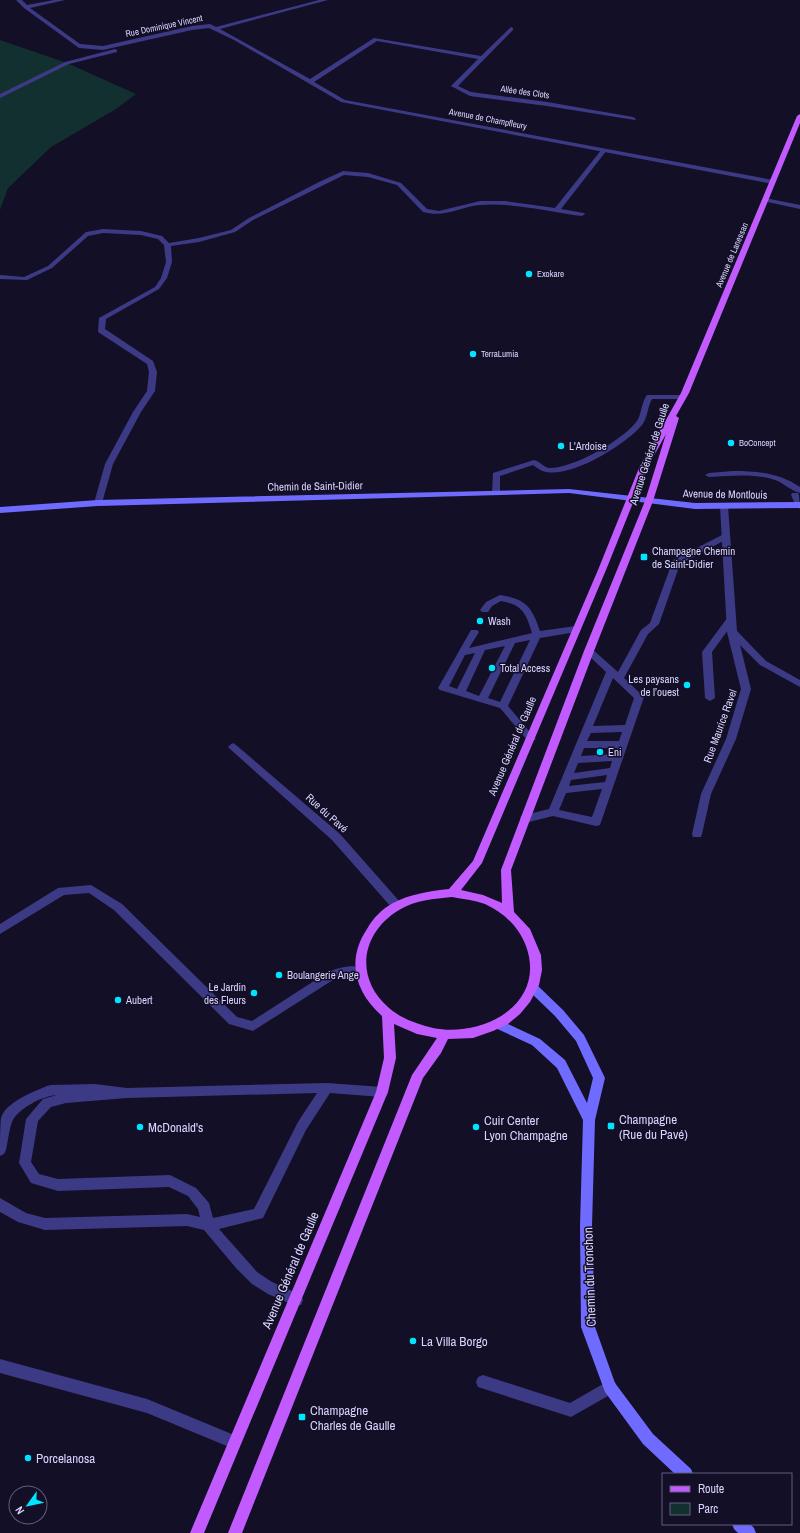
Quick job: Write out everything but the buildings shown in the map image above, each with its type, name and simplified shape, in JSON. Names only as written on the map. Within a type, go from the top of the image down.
[{"type":"main road","name":"Avenue de Lanessan","points":[[682,399],[800,116]]},
{"type":"main road","name":"Avenue Général de Gaulle","points":[[509,913],[507,903],[506,870],[589,652],[642,520],[660,471],[682,399]]},
{"type":"main road","name":"Avenue Général de Gaulle","points":[[452,893],[477,863],[531,739],[643,468],[682,399]]},
{"type":"main road","points":[[452,893],[472,896],[492,903],[509,913],[524,929],[534,948],[537,968],[533,988],[519,1009],[497,1024],[472,1034],[444,1035],[414,1029],[388,1015],[375,1002],[366,987],[361,971],[361,952],[368,934],[380,918],[396,905],[413,898],[431,894],[452,893]]},
{"type":"main road","name":"Avenue Général de Gaulle","points":[[197,1533],[382,1092],[389,1065],[390,1046],[387,1029],[388,1015]]},
{"type":"main road","points":[[235,1533],[418,1075],[437,1049],[444,1035]]},
{"type":"street","name":"Rue Dominique Vincent","points":[[19,0],[26,7],[79,46],[103,48],[192,28],[210,26],[216,28],[325,0]]},
{"type":"street","points":[[26,7],[62,0]]},
{"type":"street","points":[[0,96],[67,63],[216,28]]},
{"type":"street","name":"Avenue de Champfleury","points":[[216,28],[343,101],[773,182]]},
{"type":"street","name":"Allée des Clots","points":[[511,29],[454,86],[470,94],[546,104],[633,119]]},
{"type":"street","points":[[310,82],[376,39],[481,58]]},
{"type":"street","points":[[557,210],[604,150]]},
{"type":"street","points":[[167,245],[199,240],[233,231],[251,219],[344,173],[368,175],[399,184],[425,211],[439,213],[480,203],[505,203],[582,214]]},
{"type":"street","points":[[765,200],[800,207]]},
{"type":"street","points":[[0,277],[25,279],[50,267],[86,234],[103,232],[141,233],[160,237],[167,245],[169,262],[164,278],[157,288],[103,318],[101,330],[150,363],[153,372],[152,391],[138,412],[109,464],[98,503]]},
{"type":"street","points":[[496,493],[496,475],[534,462],[541,468],[554,471],[589,459],[607,450],[640,422],[647,401],[650,398],[682,399]]},
{"type":"street","points":[[709,475],[752,472],[781,479],[797,493],[799,505]]},
{"type":"street","name":"Chemin de Saint-Didier","points":[[0,510],[98,503],[569,491],[630,499]]},
{"type":"street","name":"Avenue de Montlouis","points":[[630,499],[695,506],[799,505]]},
{"type":"street","name":"Rue Maurice Ravel","points":[[697,834],[706,794],[731,739],[746,689],[732,632],[724,506]]},
{"type":"street","points":[[553,812],[587,730],[615,675],[644,632],[654,624],[676,562],[726,536]]},
{"type":"street","points":[[485,610],[489,604],[500,598],[524,605],[528,610],[537,635],[503,706]]},
{"type":"street","points":[[710,698],[707,652],[731,619]]},
{"type":"street","points":[[462,653],[537,635],[576,629]]},
{"type":"street","points":[[474,632],[443,688],[503,706],[531,739]]},
{"type":"street","points":[[732,632],[763,662],[800,684]]},
{"type":"street","points":[[482,700],[512,641]]},
{"type":"street","points":[[460,693],[482,648]]},
{"type":"street","points":[[525,819],[553,812],[596,822],[639,697],[589,652]]},
{"type":"street","points":[[587,730],[628,728]]},
{"type":"street","points":[[581,745],[622,744]]},
{"type":"street","name":"Rue du Pavé","points":[[233,747],[336,837],[396,905]]},
{"type":"street","points":[[575,760],[618,757]]},
{"type":"street","points":[[568,777],[613,771]]},
{"type":"street","points":[[562,790],[608,785]]},
{"type":"street","points":[[0,930],[62,891],[91,888],[118,907],[233,1021],[253,1026],[341,970],[361,971]]},
{"type":"street","name":"Chemin du Tronchon","points":[[533,988],[559,1013],[580,1038],[599,1078],[589,1120],[586,1226],[588,1326],[610,1387],[648,1439],[685,1473]]},
{"type":"street","name":"Chemin du Tronchon","points":[[497,1024],[536,1042],[561,1064],[589,1120]]},
{"type":"street","points":[[296,1300],[280,1293],[253,1277],[208,1225],[204,1207],[192,1192],[170,1181],[58,1185],[36,1179],[25,1163],[32,1119],[47,1103],[66,1098],[127,1093],[327,1088],[382,1092]]},
{"type":"street","points":[[0,1204],[2,1207],[23,1218],[45,1224],[187,1220],[208,1225],[258,1214],[302,1126],[327,1088]]},
{"type":"street","points":[[0,1150],[7,1118],[25,1101],[51,1090],[95,1089],[127,1093]]},
{"type":"street","points":[[0,1366],[147,1406],[234,1442]]},
{"type":"street","points":[[483,1382],[571,1410],[610,1387]]},
{"type":"street","points":[[740,1525],[749,1533]]},
{"type":"green space","points":[[0,40],[67,63],[136,94],[116,109],[51,147],[8,188],[0,210]]},
{"type":"place","name":"Exokare","points":[[529,274]]},
{"type":"place","name":"TerraLumia","points":[[473,354]]},
{"type":"place","name":"BoConcept","points":[[731,443]]},
{"type":"place","name":"L'Ardoise","points":[[561,446]]},
{"type":"place","name":"Champagne Chemin de Saint-Didier","points":[[644,557]]},
{"type":"place","name":"Wash","points":[[480,621]]},
{"type":"place","name":"Total Access","points":[[492,668]]},
{"type":"place","name":"Les paysans de l’ouest","points":[[687,685]]},
{"type":"place","name":"Eni","points":[[600,752]]},
{"type":"place","name":"Boulangerie Ange","points":[[279,975]]},
{"type":"place","name":"Le Jardin des Fleurs","points":[[254,993]]},
{"type":"place","name":"Aubert","points":[[118,1000]]},
{"type":"place","name":"Champagne (Rue du Pavé)","points":[[611,1126]]},
{"type":"place","name":"McDonald's","points":[[140,1127]]},
{"type":"place","name":"Cuir Center Lyon Champagne","points":[[476,1127]]},
{"type":"place","name":"La Villa Borgo","points":[[413,1341]]},
{"type":"place","name":"Champagne Charles de Gaulle","points":[[302,1417]]},
{"type":"place","name":"Porcelanosa","points":[[28,1458]]}]
